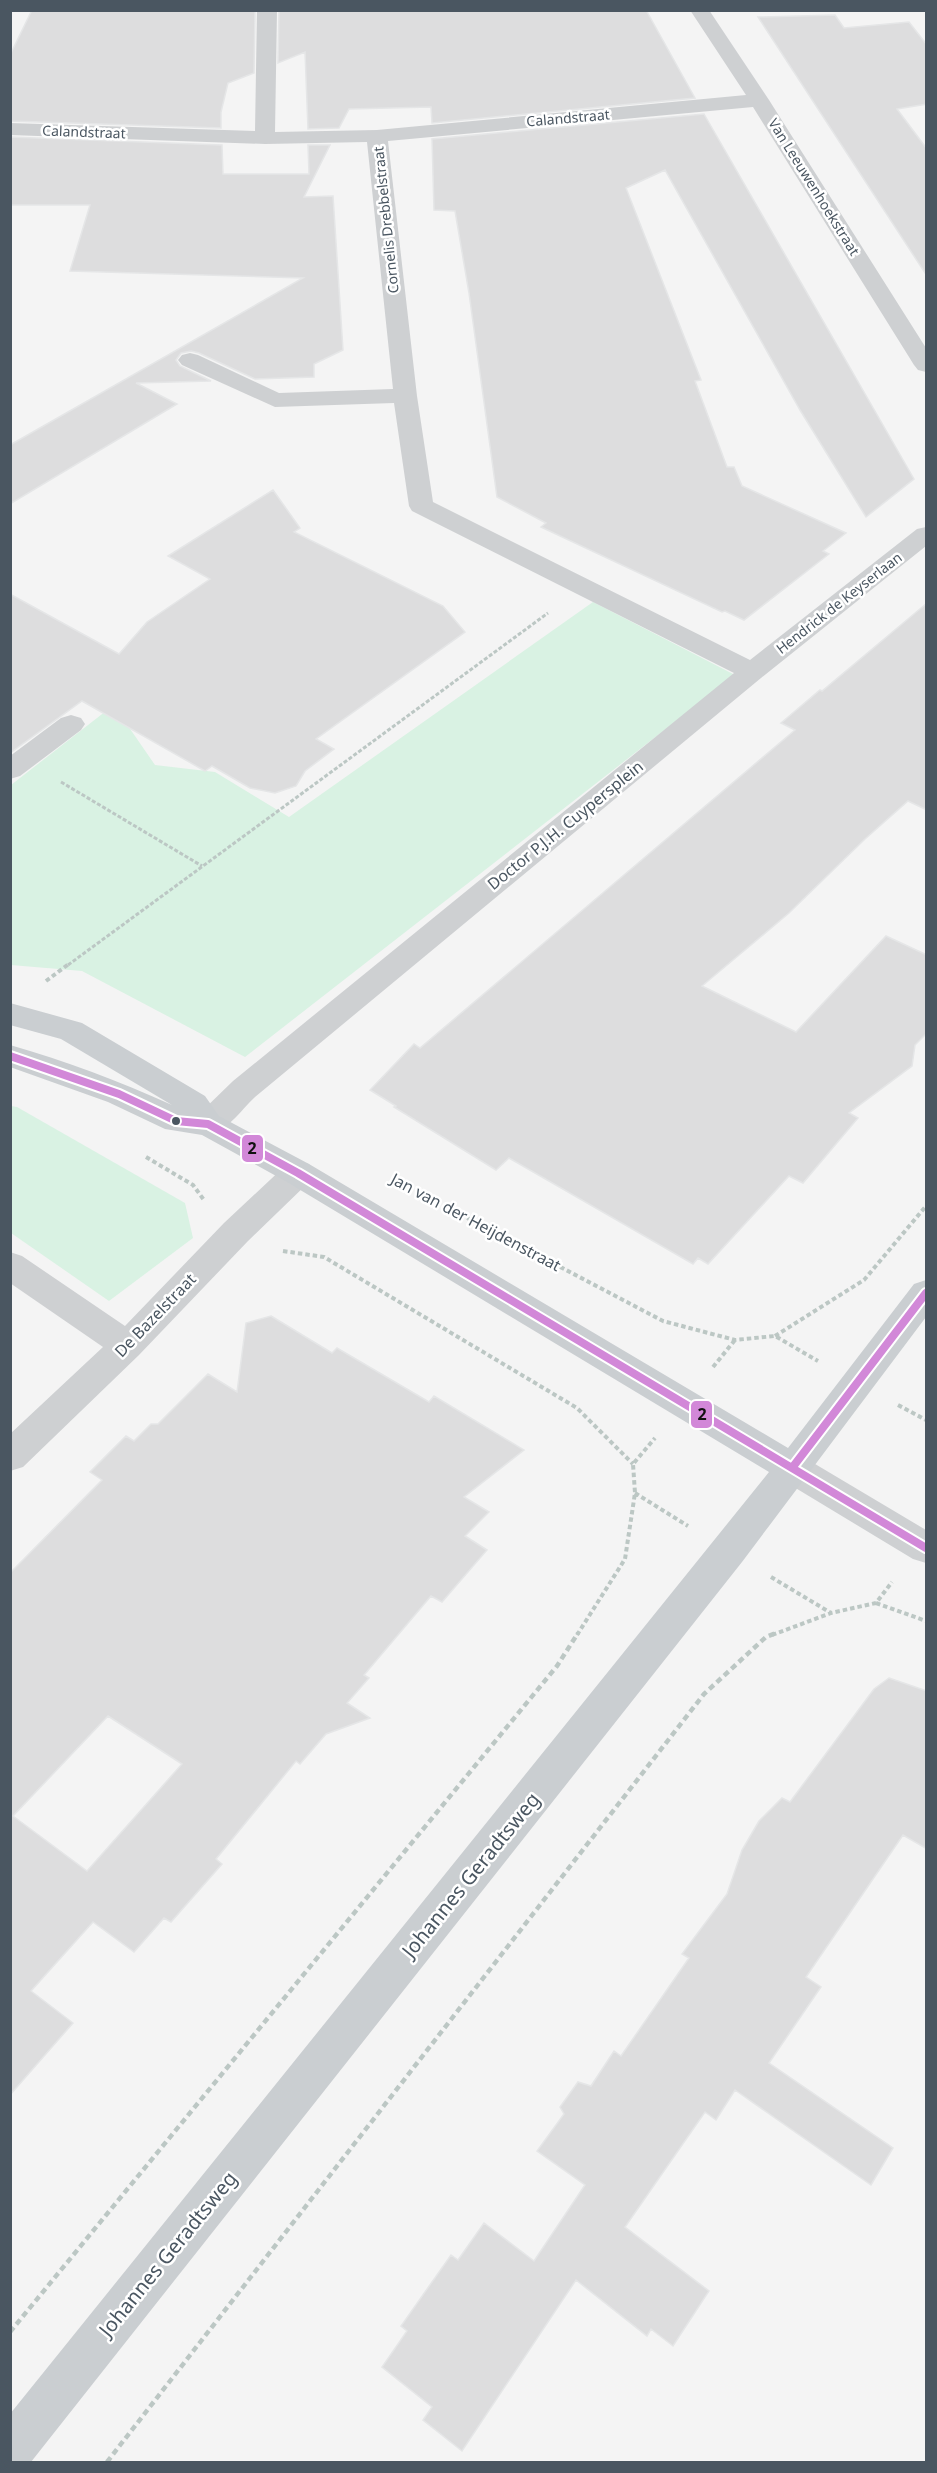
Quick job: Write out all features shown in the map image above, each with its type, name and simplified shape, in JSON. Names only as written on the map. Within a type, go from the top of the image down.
[{"type":"main road","points":[[10,1014],[71,1031],[194,1104],[208,1124]]},
{"type":"main road","points":[[10,1056],[119,1094],[176,1121],[208,1124],[298,1173],[792,1468]]},
{"type":"main road","name":"Johannes Geradtsweg","points":[[10,2452],[693,1596],[927,1293]]},
{"type":"street","points":[[265,138],[267,10]]},
{"type":"street","name":"Van Leeuwenhoekstraat","points":[[699,10],[759,100],[927,365]]},
{"type":"street","name":"Calandstraat","points":[[377,136],[759,100]]},
{"type":"street","name":"Calandstraat","points":[[10,129],[265,138]]},
{"type":"street","name":"Cornelis Drebbelstraat","points":[[265,138],[377,136],[405,396],[421,506],[583,588]]},
{"type":"street","points":[[190,360],[275,400],[405,396]]},
{"type":"street","name":"Hendrick de Keyserlaan","points":[[752,672],[927,534]]},
{"type":"street","points":[[583,588],[752,672]]},
{"type":"street","name":"Doctor P.J.H. Cuypersplein","points":[[208,1124],[244,1089],[752,672]]},
{"type":"street","points":[[17,764],[71,724]]},
{"type":"street","name":"De Bazelstraat","points":[[10,1457],[127,1345],[236,1232],[298,1173]]},
{"type":"street","points":[[10,1265],[127,1345]]},
{"type":"street","points":[[792,1468],[923,1546]]},
{"type":"path","points":[[37,987],[583,588]]},
{"type":"path","points":[[17,764],[202,866]]},
{"type":"path","points":[[143,1156],[193,1185],[215,1215],[236,1232],[270,1250],[324,1257],[578,1408],[633,1464]]},
{"type":"path","points":[[927,1206],[864,1280],[775,1336],[927,1420]]},
{"type":"path","name":"Jan van der Heijdenstraat","points":[[453,1210],[663,1321],[735,1340],[775,1336]]},
{"type":"path","points":[[10,2332],[557,1666],[625,1559],[634,1493],[633,1464],[735,1340]]},
{"type":"path","points":[[876,1603],[923,1546]]},
{"type":"path","points":[[107,2463],[704,1694],[766,1637],[831,1613],[876,1603],[927,1621]]},
{"type":"green space","points":[[593,602],[735,675],[245,1057],[82,971],[11,965],[11,785],[106,711],[126,723],[155,765],[215,772],[289,817]]},
{"type":"green space","points":[[11,1106],[17,1107],[185,1203],[193,1238],[109,1301],[11,1233]]},
{"type":"building","points":[[32,10],[255,10],[254,73],[228,83],[221,112],[221,128],[10,121],[10,55]]},
{"type":"building","points":[[279,10],[646,10],[695,98],[432,123],[431,107],[349,109],[339,128],[308,129],[305,52],[278,63]]},
{"type":"building","points":[[835,15],[844,28],[909,22],[927,45],[927,104],[897,109],[927,149],[927,276],[758,17]]},
{"type":"building","points":[[704,114],[914,479],[866,517],[800,410],[665,170],[626,188],[701,380],[695,381],[727,467],[734,467],[742,486],[846,533],[823,551],[829,554],[744,620],[725,611],[722,612],[541,527],[546,523],[497,497],[469,293],[455,211],[434,210],[432,139]]},
{"type":"building","points":[[10,137],[222,145],[223,174],[309,174],[308,145],[330,145],[304,197],[333,196],[343,350],[314,364],[314,377],[255,379],[199,353],[191,351],[181,353],[176,360],[180,366],[211,381],[136,383],[177,404],[10,504],[10,445],[303,278],[70,271],[90,205],[10,205]]},
{"type":"building","points":[[273,490],[300,528],[294,532],[443,606],[465,632],[316,739],[334,749],[305,771],[296,786],[275,793],[250,788],[212,766],[205,771],[82,701],[10,753],[10,594],[119,654],[147,622],[210,579],[168,556]]},
{"type":"building","points":[[927,603],[927,810],[908,801],[789,913],[702,986],[796,1032],[886,936],[927,955],[927,1033],[915,1045],[912,1066],[849,1113],[858,1118],[803,1183],[789,1176],[708,1264],[698,1258],[693,1264],[509,1158],[496,1170],[370,1090],[414,1044],[420,1048],[795,730],[781,723]]},
{"type":"building","points":[[271,1316],[332,1353],[337,1348],[429,1402],[434,1396],[524,1450],[464,1497],[489,1512],[465,1536],[487,1550],[442,1602],[431,1596],[364,1675],[369,1678],[347,1703],[370,1718],[326,1734],[300,1764],[296,1761],[216,1859],[222,1864],[171,1922],[164,1918],[134,1952],[93,1922],[31,1991],[73,2023],[10,2095],[10,1573],[102,1480],[90,1472],[126,1436],[134,1441],[151,1424],[158,1424],[208,1374],[237,1392],[246,1323]],"holes":[[[108,1716],[182,1764],[87,1871],[13,1816]]]},
{"type":"building","points":[[889,1678],[927,1691],[927,1849],[903,1835],[806,1977],[821,1987],[769,2063],[893,2148],[871,2185],[735,2090],[716,2120],[705,2112],[625,2227],[709,2291],[673,2346],[651,2329],[647,2336],[576,2280],[462,2451],[423,2420],[432,2407],[382,2367],[407,2331],[401,2326],[451,2255],[458,2260],[484,2223],[534,2261],[585,2185],[537,2151],[564,2114],[560,2107],[578,2082],[591,2086],[614,2051],[621,2056],[689,1958],[682,1954],[727,1894],[742,1850],[759,1821],[782,1798],[790,1802],[874,1689]]},
{"type":"transit line","name":"2","points":[[10,1056],[119,1094],[176,1121],[208,1124],[298,1173],[926,1548]]},
{"type":"transit line","name":"2","points":[[792,1468],[926,1293]]}]
